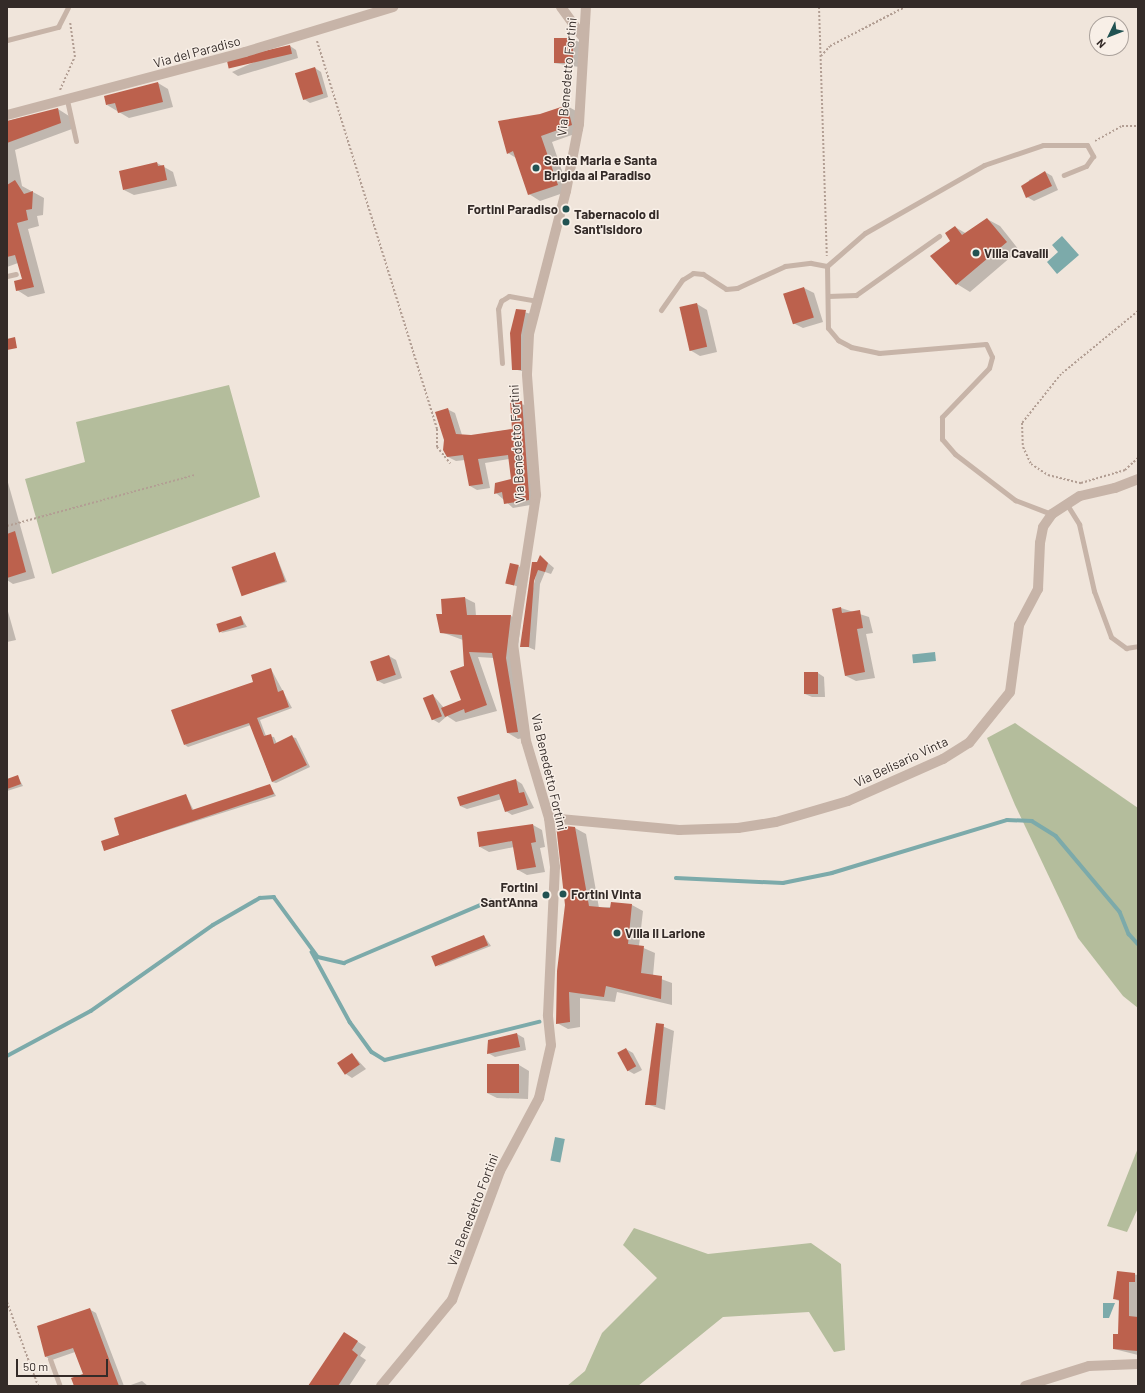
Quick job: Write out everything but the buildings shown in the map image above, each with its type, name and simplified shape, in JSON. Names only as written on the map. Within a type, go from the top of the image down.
[{"type":"street","name":"Via del Paradiso","points":[[7,115],[314,32],[392,7]]},
{"type":"street","points":[[560,7],[582,36]]},
{"type":"street","name":"Via Benedetto Fortini","points":[[381,1386],[452,1300],[500,1171],[539,1098],[551,1045],[548,1015],[556,867],[549,818],[526,741],[513,659],[518,599],[536,495],[527,374],[529,334],[579,124],[582,36],[586,7]]},
{"type":"street","name":"Via Belisario Vinta","points":[[549,818],[679,830],[738,828],[776,822],[848,800],[943,760],[969,743],[1010,692],[1019,625],[1038,589],[1040,543],[1043,527],[1052,514],[1066,502],[1138,479]]},
{"type":"street","points":[[1025,1386],[1089,1366],[1138,1364]]},
{"type":"lane","points":[[7,40],[58,27],[68,10]]},
{"type":"lane","points":[[67,100],[76,140]]},
{"type":"lane","points":[[827,266],[865,233],[984,165],[1043,145],[1087,145],[1093,156],[1086,166],[1064,175]]},
{"type":"lane","points":[[828,296],[856,295],[938,236]]},
{"type":"lane","points":[[661,310],[682,280],[693,273],[703,274],[726,289],[737,288],[785,266],[812,263],[827,266]]},
{"type":"lane","points":[[827,266],[828,328],[838,340],[851,347],[879,353],[986,344],[992,357],[989,368],[942,417],[942,439],[955,454],[1015,500],[1052,514]]},
{"type":"lane","points":[[7,276],[16,274]]},
{"type":"lane","points":[[502,363],[498,309],[501,301],[509,296],[537,301]]},
{"type":"lane","points":[[1066,502],[1079,524],[1094,592],[1111,637],[1126,648],[1138,646]]},
{"type":"lane","points":[[50,1359],[60,1386]]},
{"type":"path","points":[[819,7],[827,266]]},
{"type":"path","points":[[820,56],[830,46],[906,7]]},
{"type":"path","points":[[53,103],[74,57],[68,10]]},
{"type":"path","points":[[314,32],[437,429],[437,448],[450,463]]},
{"type":"path","points":[[1087,145],[1122,126],[1138,126]]},
{"type":"path","points":[[1138,311],[1061,374],[1022,423],[1023,447],[1031,464],[1048,475],[1081,483],[1125,470],[1138,458]]},
{"type":"path","points":[[7,526],[195,475]]},
{"type":"path","points":[[7,1302],[38,1386]]},
{"type":"green space","points":[[229,385],[260,497],[52,574],[25,479],[85,462],[76,422]]},
{"type":"green space","points":[[1015,723],[1138,808],[1138,1008],[1123,996],[1078,938],[1015,805],[987,738]]},
{"type":"green space","points":[[1138,1148],[1138,1208],[1127,1232],[1107,1226]]},
{"type":"green space","points":[[634,1228],[708,1254],[811,1243],[841,1264],[845,1350],[834,1352],[809,1312],[723,1317],[638,1386],[567,1386],[585,1371],[602,1333],[657,1278],[623,1245]]},
{"type":"water","points":[[1062,236],[1079,255],[1057,274],[1047,262],[1058,252],[1052,245]]},
{"type":"water","points":[[935,652],[936,661],[913,663],[912,654]]},
{"type":"water","points":[[555,1137],[565,1139],[560,1162],[550,1161]]},
{"type":"water","points":[[1103,1303],[1115,1303],[1109,1318],[1103,1318]]},
{"type":"waterway","points":[[676,878],[783,883],[832,873],[1007,820],[1032,821],[1056,836],[1120,912],[1129,934],[1138,944]]},
{"type":"waterway","points":[[7,1056],[91,1011],[213,925],[260,898],[274,897],[318,957],[344,963],[490,901]]},
{"type":"waterway","points":[[312,952],[350,1022],[372,1052],[385,1060],[539,1022]]},
{"type":"place","name":"Santa Maria e Santa Brigida al Paradiso","points":[[536,168]]},
{"type":"place","name":"Fortini Paradiso","points":[[566,209]]},
{"type":"place","name":"Tabernacolo di Sant'isidoro","points":[[566,222]]},
{"type":"place","name":"Villa Cavalli","points":[[976,253]]},
{"type":"place","name":"Fortini Vinta","points":[[563,894]]},
{"type":"place","name":"Fortini Sant'Anna","points":[[546,895]]},
{"type":"place","name":"Villa Il Larione","points":[[617,933]]}]
